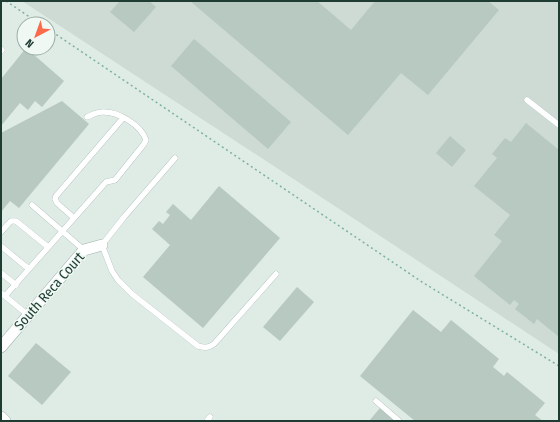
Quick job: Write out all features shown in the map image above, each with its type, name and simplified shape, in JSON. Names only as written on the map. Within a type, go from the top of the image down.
[{"type":"street","name":"South Reca Court","points":[[1,347],[84,250],[102,245]]},
{"type":"street","points":[[1,417],[5,421]]},
{"type":"lane","points":[[528,100],[559,125]]},
{"type":"lane","points":[[28,315],[3,295],[16,285],[106,182],[115,180],[146,140],[141,130],[114,114],[107,112],[96,113],[87,117]]},
{"type":"lane","points":[[74,218],[57,203],[55,199],[56,196],[123,118]]},
{"type":"lane","points":[[175,158],[102,245],[112,271],[118,280],[132,294],[198,346],[204,348],[214,344],[276,274]]},
{"type":"lane","points":[[32,204],[84,250]]},
{"type":"lane","points":[[1,232],[11,221],[16,221],[48,248]]},
{"type":"lane","points":[[1,247],[29,270]]},
{"type":"lane","points":[[1,273],[16,285]]},
{"type":"lane","points":[[376,401],[399,421]]},
{"type":"path","points":[[6,1],[28,16]]},
{"type":"path","points":[[56,34],[422,282],[559,366]]},
{"type":"shaded area","points":[[22,1],[559,1],[559,354],[56,23],[56,16],[45,16]]},
{"type":"building","points":[[120,1],[149,1],[156,7],[134,32],[110,12]]},
{"type":"building","points":[[190,1],[317,1],[351,30],[375,1],[488,1],[499,10],[428,95],[401,73],[348,135]]},
{"type":"building","points":[[194,39],[291,122],[268,149],[171,66]]},
{"type":"building","points":[[20,56],[35,56],[64,81],[42,107],[35,101],[28,110],[20,103],[1,126],[1,79]]},
{"type":"building","points":[[62,101],[89,124],[19,208],[10,201],[1,212],[1,133]]},
{"type":"building","points":[[526,123],[559,150],[559,337],[537,319],[534,324],[515,309],[519,304],[514,300],[510,305],[474,276],[502,241],[494,235],[510,215],[474,186],[497,158],[492,154],[505,138],[511,142]]},
{"type":"building","points":[[450,136],[466,150],[452,167],[436,153]]},
{"type":"building","points":[[219,186],[280,238],[203,328],[143,277],[170,245],[152,229],[159,221],[163,224],[170,215],[166,212],[173,204],[191,220]]},
{"type":"building","points":[[297,287],[314,302],[280,341],[263,327]]},
{"type":"building","points":[[413,310],[441,332],[451,320],[499,359],[493,367],[504,376],[507,372],[545,403],[535,415],[543,421],[415,421],[360,376]]},
{"type":"building","points":[[36,343],[71,372],[42,405],[8,376]]},
{"type":"building","points":[[380,408],[396,421],[369,421]]}]
